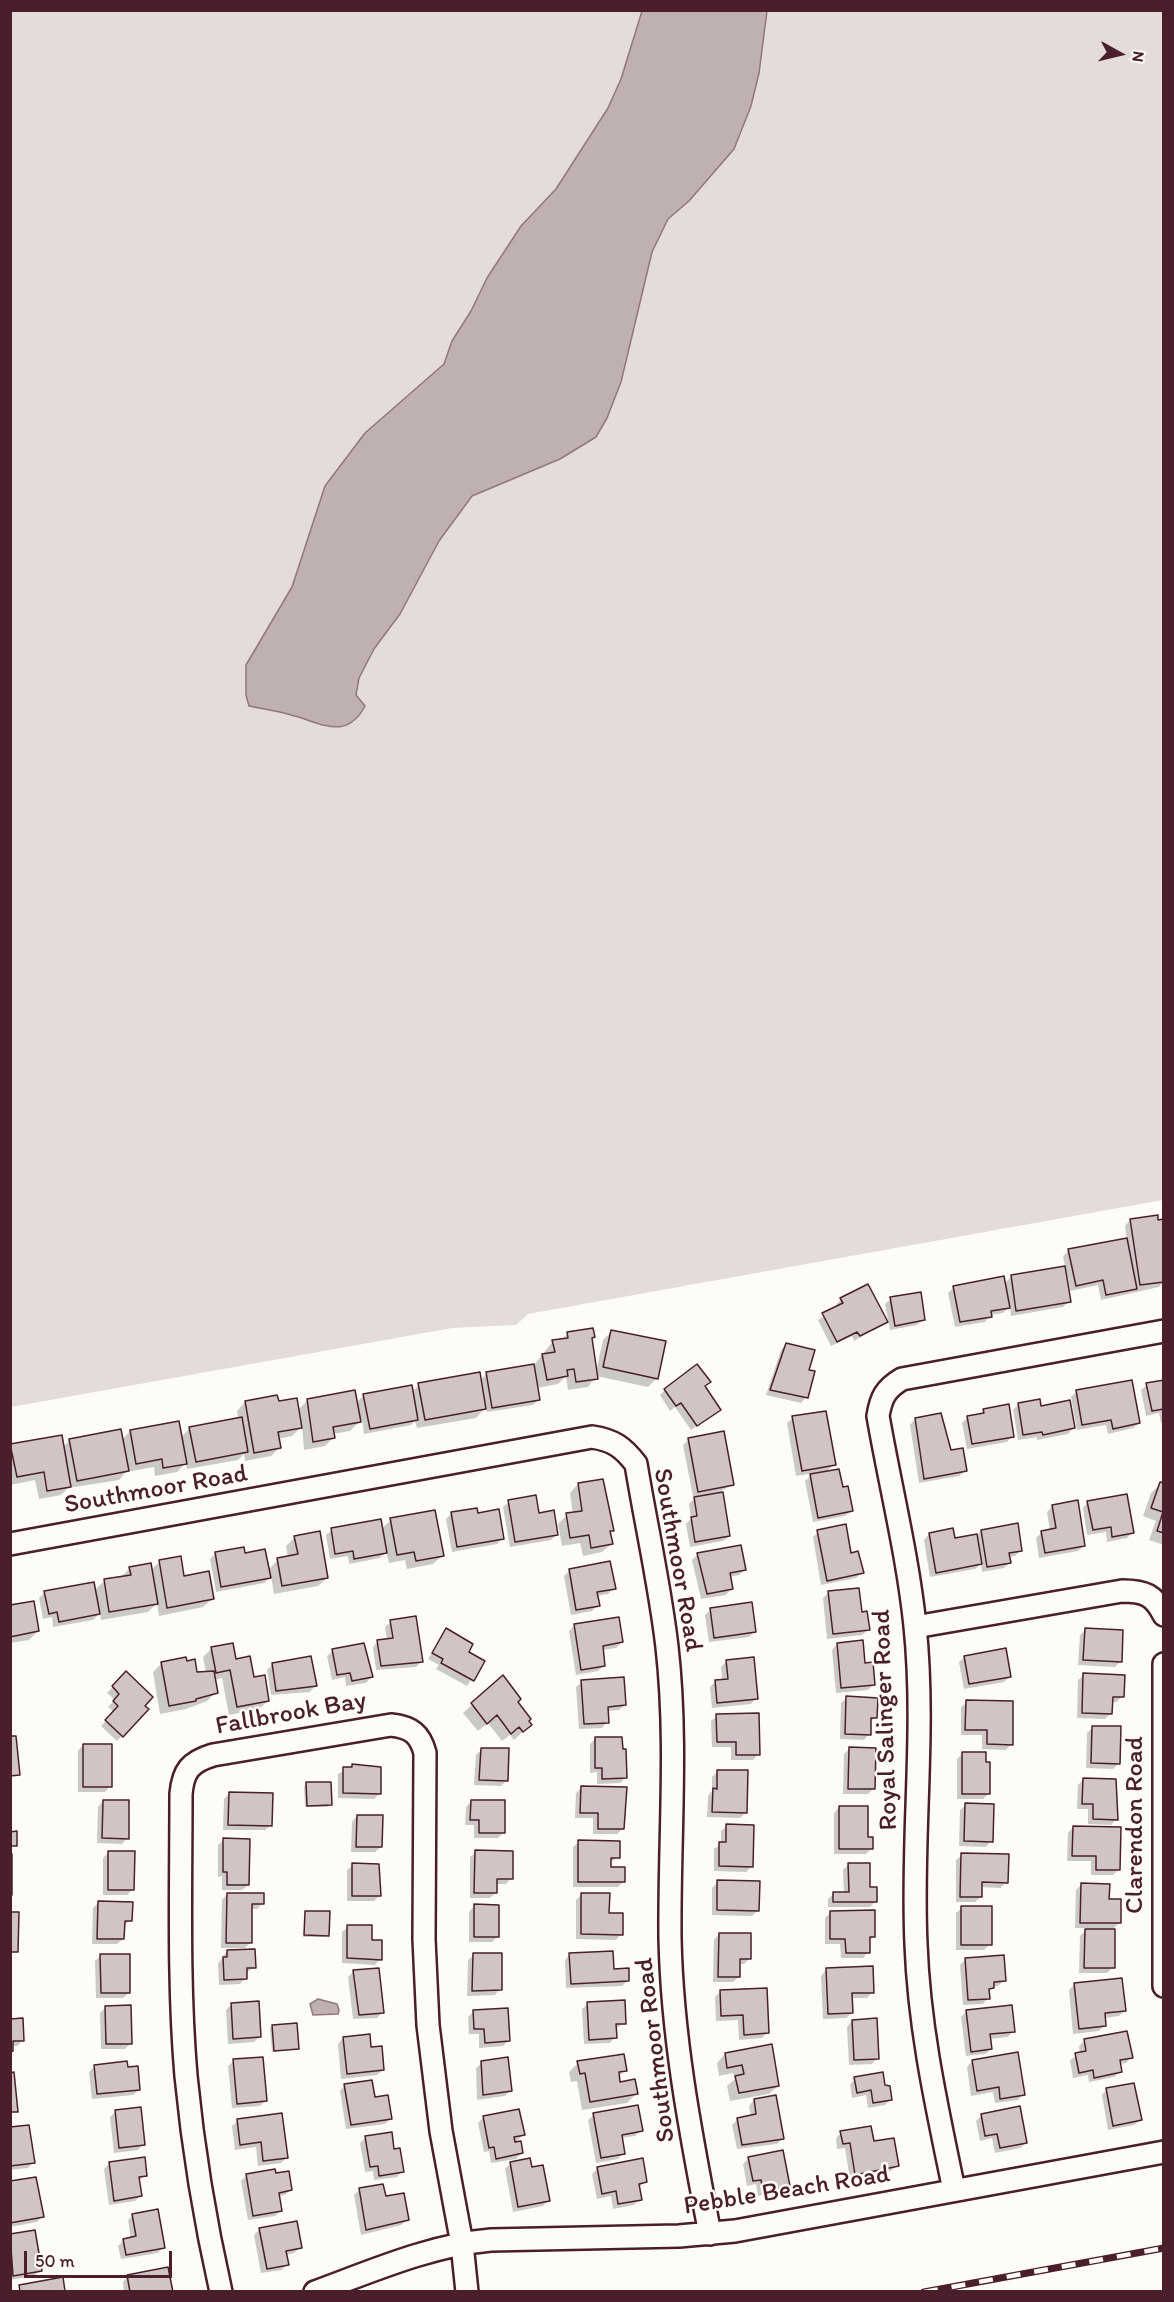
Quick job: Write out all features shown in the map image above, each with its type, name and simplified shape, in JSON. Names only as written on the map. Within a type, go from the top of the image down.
[{"type":"street","name":"Royal Salinger Road","points":[[954,2190],[925,2053],[919,1996],[915,1887],[919,1742],[915,1627],[878,1416],[880,1401],[888,1387],[902,1379],[1164,1331]]},
{"type":"street","name":"Southmoor Road","points":[[10,1544],[592,1437],[611,1440],[625,1449],[636,1464],[667,1647],[672,1713],[670,1939],[674,2014],[685,2103],[710,2234]]},
{"type":"street","points":[[915,1627],[1122,1591],[1138,1591],[1156,1600],[1164,1615]]},
{"type":"street","name":"Clarendon Road","points":[[1164,1664],[1161,1963],[1164,1986]]},
{"type":"street","name":"Fallbrook Bay","points":[[221,2292],[191,2121],[181,1960],[182,1784],[188,1767],[213,1755],[391,1725],[405,1726],[419,1736],[427,1766],[424,1939],[428,2025],[441,2131],[462,2244]]},
{"type":"street","name":"Pebble Beach Road","points":[[315,2292],[462,2244],[491,2240],[710,2234],[1164,2152]]},
{"type":"street","points":[[462,2244],[467,2292]]},
{"type":"shaded area","points":[[11,11],[1163,11],[1163,1200],[528,1314],[516,1325],[452,1328],[11,1407]]},
{"type":"shaded area","points":[[642,11],[767,11],[759,73],[751,106],[734,149],[689,201],[668,219],[652,252],[621,382],[607,418],[596,437],[560,459],[472,496],[439,541],[400,614],[374,649],[359,678],[356,695],[365,706],[350,724],[332,727],[249,706],[246,695],[246,665],[292,587],[325,486],[365,433],[444,364],[452,341],[471,311],[487,278],[521,226],[556,189],[608,108],[621,79]]},
{"type":"shaded area","points":[[318,1999],[337,2004],[338,2014],[313,2015],[310,2004]]},
{"type":"building","points":[[1158,1215],[1158,1220],[1164,1219],[1164,1282],[1140,1285],[1130,1219]]},
{"type":"building","points":[[1127,1238],[1137,1289],[1106,1295],[1103,1280],[1076,1286],[1068,1249]]},
{"type":"building","points":[[1065,1266],[1071,1302],[1016,1311],[1011,1275]]},
{"type":"building","points":[[1004,1276],[1010,1308],[991,1311],[992,1317],[960,1322],[953,1286]]},
{"type":"building","points":[[868,1284],[888,1322],[860,1336],[857,1332],[837,1342],[822,1313],[843,1303],[840,1298]]},
{"type":"building","points":[[921,1292],[925,1320],[895,1326],[890,1297]]},
{"type":"building","points":[[593,1328],[595,1337],[592,1338],[598,1379],[576,1382],[574,1369],[567,1370],[568,1376],[547,1380],[542,1354],[555,1352],[552,1340],[568,1338],[567,1332]]},
{"type":"building","points":[[611,1330],[666,1341],[658,1379],[603,1367]]},
{"type":"building","points":[[786,1343],[815,1350],[809,1370],[815,1371],[808,1398],[770,1390]]},
{"type":"building","points":[[534,1364],[540,1400],[492,1408],[486,1372]]},
{"type":"building","points":[[697,1364],[711,1382],[705,1386],[721,1410],[697,1426],[681,1403],[676,1406],[664,1389]]},
{"type":"building","points":[[480,1372],[486,1409],[425,1420],[418,1383]]},
{"type":"building","points":[[1132,1380],[1140,1423],[1113,1429],[1111,1420],[1082,1425],[1076,1390]]},
{"type":"building","points":[[1164,1380],[1164,1409],[1152,1411],[1146,1383]]},
{"type":"building","points":[[412,1385],[418,1420],[370,1429],[363,1394]]},
{"type":"building","points":[[355,1390],[361,1422],[333,1427],[335,1438],[313,1442],[307,1399]]},
{"type":"building","points":[[277,1395],[279,1401],[297,1398],[302,1428],[278,1432],[281,1448],[254,1453],[245,1401]]},
{"type":"building","points":[[1040,1399],[1041,1406],[1070,1400],[1075,1428],[1043,1435],[1042,1432],[1023,1435],[1018,1403]]},
{"type":"building","points":[[1009,1404],[1014,1437],[972,1444],[967,1416],[984,1413],[983,1409]]},
{"type":"building","points":[[826,1411],[836,1465],[802,1471],[792,1416]]},
{"type":"building","points":[[941,1413],[951,1450],[963,1448],[967,1471],[924,1479],[915,1418]]},
{"type":"building","points":[[242,1417],[248,1452],[196,1462],[189,1427]]},
{"type":"building","points":[[179,1421],[187,1464],[163,1468],[162,1459],[136,1464],[130,1430]]},
{"type":"building","points":[[121,1429],[129,1471],[77,1481],[69,1439]]},
{"type":"building","points":[[724,1431],[734,1485],[698,1492],[688,1438]]},
{"type":"building","points":[[62,1435],[71,1487],[47,1491],[44,1472],[17,1477],[10,1444]]},
{"type":"building","points":[[839,1469],[843,1487],[848,1486],[853,1511],[818,1518],[810,1474]]},
{"type":"building","points":[[603,1479],[614,1531],[610,1531],[613,1544],[591,1548],[589,1535],[570,1538],[566,1513],[582,1511],[578,1483]]},
{"type":"building","points":[[1160,1482],[1164,1483],[1164,1533],[1157,1531],[1163,1512],[1151,1508]]},
{"type":"building","points":[[723,1492],[730,1536],[695,1542],[691,1517],[697,1516],[694,1497]]},
{"type":"building","points":[[1127,1494],[1134,1533],[1112,1537],[1111,1527],[1093,1530],[1087,1501]]},
{"type":"building","points":[[536,1495],[539,1513],[554,1510],[558,1535],[515,1542],[508,1500]]},
{"type":"building","points":[[1078,1500],[1085,1546],[1045,1553],[1041,1531],[1056,1528],[1052,1505]]},
{"type":"building","points":[[477,1508],[478,1513],[499,1509],[504,1539],[457,1547],[451,1512]]},
{"type":"building","points":[[435,1510],[444,1556],[416,1561],[414,1552],[397,1555],[390,1518]]},
{"type":"building","points":[[381,1519],[387,1553],[354,1559],[353,1551],[335,1554],[331,1528]]},
{"type":"building","points":[[1018,1523],[1022,1551],[1009,1553],[1011,1563],[987,1567],[981,1530]]},
{"type":"building","points":[[846,1524],[851,1553],[858,1551],[864,1573],[827,1581],[817,1530]]},
{"type":"building","points":[[953,1528],[955,1538],[977,1534],[982,1564],[936,1573],[929,1533]]},
{"type":"building","points":[[320,1531],[328,1578],[282,1586],[277,1558],[298,1554],[294,1536]]},
{"type":"building","points":[[741,1545],[746,1570],[730,1573],[733,1589],[707,1594],[697,1553]]},
{"type":"building","points":[[244,1547],[245,1553],[265,1549],[271,1578],[221,1587],[215,1552]]},
{"type":"building","points":[[181,1556],[184,1576],[209,1571],[214,1599],[167,1608],[159,1560]]},
{"type":"building","points":[[610,1561],[616,1589],[597,1592],[600,1606],[576,1610],[569,1569]]},
{"type":"building","points":[[151,1563],[158,1604],[109,1612],[104,1579],[131,1575],[129,1567]]},
{"type":"building","points":[[94,1582],[100,1614],[59,1622],[57,1612],[49,1614],[44,1591]]},
{"type":"building","points":[[859,1588],[862,1612],[867,1611],[870,1630],[833,1634],[828,1591]]},
{"type":"building","points":[[34,1601],[39,1631],[10,1637],[10,1605]]},
{"type":"building","points":[[752,1602],[756,1632],[714,1638],[710,1608]]},
{"type":"building","points":[[416,1616],[423,1662],[381,1666],[377,1640],[393,1638],[390,1620]]},
{"type":"building","points":[[619,1617],[623,1642],[603,1646],[605,1666],[581,1670],[574,1624]]},
{"type":"building","points":[[446,1628],[473,1644],[469,1652],[485,1661],[474,1681],[441,1663],[443,1659],[432,1653]]},
{"type":"building","points":[[1085,1628],[1123,1630],[1122,1662],[1083,1660]]},
{"type":"building","points":[[863,1640],[865,1663],[873,1662],[875,1685],[841,1688],[837,1643]]},
{"type":"building","points":[[233,1643],[236,1659],[250,1656],[254,1677],[265,1675],[269,1701],[237,1707],[230,1670],[216,1673],[211,1647]]},
{"type":"building","points":[[364,1643],[373,1677],[352,1681],[350,1673],[337,1675],[332,1649]]},
{"type":"building","points":[[1006,1648],[1011,1677],[969,1684],[964,1656]]},
{"type":"building","points":[[311,1656],[317,1686],[276,1691],[272,1663]]},
{"type":"building","points":[[186,1657],[187,1661],[195,1659],[197,1672],[214,1671],[218,1693],[196,1699],[196,1701],[169,1706],[161,1662]]},
{"type":"building","points":[[754,1657],[758,1699],[717,1703],[715,1680],[728,1679],[726,1660]]},
{"type":"building","points":[[126,1671],[153,1697],[145,1706],[149,1709],[123,1737],[105,1720],[118,1706],[113,1701],[119,1694],[112,1686]]},
{"type":"building","points":[[1083,1673],[1125,1675],[1124,1697],[1113,1697],[1112,1714],[1082,1713]]},
{"type":"building","points":[[503,1675],[521,1699],[518,1702],[531,1719],[529,1721],[532,1725],[523,1732],[519,1727],[511,1734],[497,1715],[487,1724],[471,1703]]},
{"type":"building","points":[[624,1677],[626,1705],[608,1707],[609,1723],[584,1724],[581,1680]]},
{"type":"building","points":[[846,1696],[878,1698],[877,1718],[871,1718],[871,1735],[845,1734]]},
{"type":"building","points":[[966,1700],[1013,1701],[1013,1745],[987,1744],[987,1730],[965,1730]]},
{"type":"building","points":[[759,1713],[760,1755],[736,1755],[736,1742],[717,1742],[716,1714]]},
{"type":"building","points":[[1092,1726],[1121,1726],[1120,1764],[1091,1763]]},
{"type":"building","points":[[10,1736],[16,1736],[20,1775],[10,1776]]},
{"type":"building","points":[[595,1737],[622,1737],[623,1749],[626,1749],[627,1778],[602,1779],[602,1768],[595,1768]]},
{"type":"building","points":[[83,1744],[112,1744],[112,1787],[83,1787]]},
{"type":"building","points":[[849,1747],[876,1748],[875,1789],[848,1789]]},
{"type":"building","points":[[481,1748],[509,1748],[508,1781],[479,1780]]},
{"type":"building","points":[[962,1752],[986,1752],[986,1762],[990,1762],[990,1794],[962,1794]]},
{"type":"building","points":[[352,1764],[381,1767],[381,1794],[343,1793],[343,1767],[352,1767]]},
{"type":"building","points":[[717,1770],[748,1770],[747,1813],[712,1812],[713,1788],[717,1789]]},
{"type":"building","points":[[1083,1778],[1116,1779],[1118,1820],[1093,1819],[1093,1804],[1082,1804]]},
{"type":"building","points":[[306,1782],[331,1782],[332,1805],[307,1806]]},
{"type":"building","points":[[581,1786],[627,1787],[624,1829],[598,1829],[598,1813],[580,1813]]},
{"type":"building","points":[[229,1792],[273,1793],[272,1826],[228,1825]]},
{"type":"building","points":[[103,1800],[129,1800],[129,1839],[102,1838]]},
{"type":"building","points":[[471,1800],[505,1800],[505,1833],[479,1833],[479,1820],[470,1820]]},
{"type":"building","points":[[965,1803],[994,1804],[993,1842],[964,1841]]},
{"type":"building","points":[[839,1806],[868,1806],[868,1837],[873,1837],[873,1849],[839,1849]]},
{"type":"building","points":[[357,1815],[383,1815],[382,1847],[356,1847]]},
{"type":"building","points":[[726,1824],[754,1825],[753,1867],[719,1866],[719,1842],[726,1842]]},
{"type":"building","points":[[1073,1826],[1121,1827],[1120,1870],[1096,1870],[1096,1856],[1072,1856]]},
{"type":"building","points":[[17,1831],[17,1846],[10,1846],[10,1832]]},
{"type":"building","points":[[223,1838],[250,1839],[249,1885],[227,1885],[227,1872],[223,1872]]},
{"type":"building","points":[[578,1840],[620,1841],[620,1858],[611,1858],[611,1867],[625,1867],[625,1882],[578,1882]]},
{"type":"building","points":[[475,1850],[513,1851],[513,1879],[497,1879],[497,1893],[474,1893]]},
{"type":"building","points":[[108,1851],[135,1851],[134,1890],[108,1890]]},
{"type":"building","points":[[961,1853],[1009,1854],[1008,1883],[982,1882],[982,1897],[960,1897]]},
{"type":"building","points":[[10,1854],[12,1854],[12,1895],[10,1895]]},
{"type":"building","points":[[352,1863],[379,1864],[381,1896],[352,1896]]},
{"type":"building","points":[[848,1863],[870,1863],[870,1887],[877,1887],[877,1902],[833,1902],[833,1892],[849,1892]]},
{"type":"building","points":[[717,1880],[760,1881],[759,1911],[717,1910]]},
{"type":"building","points":[[1081,1883],[1110,1884],[1109,1899],[1121,1899],[1121,1923],[1080,1923]]},
{"type":"building","points":[[227,1893],[264,1893],[264,1904],[252,1904],[252,1943],[226,1943]]},
{"type":"building","points":[[581,1893],[610,1893],[609,1913],[623,1913],[623,1935],[581,1934]]},
{"type":"building","points":[[98,1901],[133,1902],[132,1921],[125,1921],[124,1939],[97,1939]]},
{"type":"building","points":[[474,1904],[499,1905],[499,1937],[474,1937]]},
{"type":"building","points":[[961,1906],[992,1906],[992,1945],[961,1945]]},
{"type":"building","points":[[875,1910],[875,1937],[870,1937],[870,1953],[846,1953],[845,1939],[830,1939],[830,1911]]},
{"type":"building","points":[[305,1911],[330,1911],[329,1936],[304,1935]]},
{"type":"building","points":[[10,1912],[19,1912],[18,1952],[10,1952]]},
{"type":"building","points":[[347,1925],[372,1925],[372,1940],[382,1940],[382,1960],[347,1958]]},
{"type":"building","points":[[1085,1929],[1115,1929],[1115,1968],[1084,1968]]},
{"type":"building","points":[[719,1933],[751,1933],[751,1959],[740,1959],[740,1977],[718,1977]]},
{"type":"building","points":[[255,1949],[256,1968],[247,1968],[247,1979],[224,1980],[223,1957],[227,1957],[227,1950]]},
{"type":"building","points":[[613,1951],[614,1969],[629,1968],[629,1981],[571,1984],[569,1953]]},
{"type":"building","points":[[473,1953],[502,1953],[502,1990],[472,1991]]},
{"type":"building","points":[[100,1954],[130,1954],[130,1993],[101,1993]]},
{"type":"building","points":[[1004,1955],[1006,1981],[994,1982],[994,1988],[989,1989],[990,1999],[968,2000],[965,1958]]},
{"type":"building","points":[[873,1966],[874,1993],[852,1993],[853,2013],[828,2014],[826,1968]]},
{"type":"building","points":[[379,1968],[384,2013],[359,2015],[353,1970]]},
{"type":"building","points":[[1122,1978],[1126,2011],[1105,2013],[1106,2026],[1079,2029],[1074,1983]]},
{"type":"building","points":[[767,1988],[769,2033],[744,2035],[743,2015],[721,2016],[720,1990]]},
{"type":"building","points":[[625,2000],[626,2024],[616,2024],[617,2038],[589,2040],[587,2002]]},
{"type":"building","points":[[259,2001],[261,2037],[233,2039],[231,2003]]},
{"type":"building","points":[[131,2005],[132,2044],[106,2044],[105,2006]]},
{"type":"building","points":[[1012,2005],[1015,2032],[990,2034],[992,2049],[971,2052],[966,2010]]},
{"type":"building","points":[[508,2008],[510,2041],[485,2043],[484,2029],[474,2029],[473,2010]]},
{"type":"building","points":[[23,2018],[24,2041],[13,2041],[13,2051],[10,2052],[10,2019]]},
{"type":"building","points":[[877,2018],[879,2059],[854,2060],[852,2020]]},
{"type":"building","points":[[297,2023],[299,2049],[274,2051],[272,2025]]},
{"type":"building","points":[[1127,2031],[1133,2058],[1120,2060],[1122,2072],[1094,2078],[1093,2070],[1079,2073],[1075,2053],[1086,2051],[1084,2039]]},
{"type":"building","points":[[370,2034],[371,2047],[382,2046],[384,2070],[347,2074],[343,2037]]},
{"type":"building","points":[[772,2044],[779,2086],[739,2093],[735,2076],[744,2074],[742,2065],[727,2068],[725,2053]]},
{"type":"building","points":[[1018,2052],[1025,2095],[1000,2099],[999,2087],[977,2091],[972,2060]]},
{"type":"building","points":[[624,2054],[627,2071],[619,2072],[620,2082],[635,2079],[638,2094],[590,2102],[585,2073],[580,2074],[577,2061]]},
{"type":"building","points":[[263,2057],[267,2101],[237,2104],[233,2059]]},
{"type":"building","points":[[508,2057],[512,2091],[483,2095],[481,2061]]},
{"type":"building","points":[[127,2061],[128,2067],[138,2066],[140,2090],[97,2094],[94,2065]]},
{"type":"building","points":[[14,2072],[18,2112],[10,2112],[10,2073]]},
{"type":"building","points":[[883,2072],[885,2085],[890,2086],[892,2100],[873,2103],[871,2090],[857,2093],[854,2077]]},
{"type":"building","points":[[372,2080],[375,2097],[388,2095],[392,2119],[351,2125],[344,2084]]},
{"type":"building","points":[[1134,2083],[1142,2120],[1113,2126],[1106,2088]]},
{"type":"building","points":[[776,2095],[784,2139],[742,2145],[737,2118],[756,2114],[754,2099]]},
{"type":"building","points":[[638,2105],[643,2131],[622,2135],[625,2154],[601,2158],[593,2113]]},
{"type":"building","points":[[1020,2106],[1027,2143],[1000,2148],[997,2134],[985,2136],[981,2114]]},
{"type":"building","points":[[141,2107],[145,2145],[119,2148],[115,2110]]},
{"type":"building","points":[[519,2109],[525,2135],[514,2137],[515,2142],[521,2141],[523,2153],[496,2159],[494,2147],[489,2148],[483,2116]]},
{"type":"building","points":[[282,2113],[288,2158],[263,2161],[261,2142],[240,2145],[237,2119]]},
{"type":"building","points":[[29,2125],[35,2163],[10,2166],[10,2127]]},
{"type":"building","points":[[871,2126],[874,2141],[894,2138],[899,2166],[855,2175],[850,2143],[843,2144],[840,2131]]},
{"type":"building","points":[[392,2132],[394,2149],[400,2148],[404,2172],[379,2176],[378,2166],[370,2167],[365,2136]]},
{"type":"building","points":[[783,2150],[790,2186],[763,2191],[761,2180],[753,2181],[748,2157]]},
{"type":"building","points":[[145,2157],[147,2176],[139,2177],[142,2196],[114,2201],[109,2162]]},
{"type":"building","points":[[530,2158],[532,2167],[543,2165],[550,2201],[518,2207],[510,2162]]},
{"type":"building","points":[[643,2158],[647,2182],[639,2184],[642,2200],[618,2204],[616,2191],[602,2194],[597,2167]]},
{"type":"building","points":[[275,2169],[276,2173],[289,2171],[292,2190],[279,2193],[282,2211],[253,2216],[246,2174]]},
{"type":"building","points":[[36,2177],[44,2217],[10,2223],[10,2181]]},
{"type":"building","points":[[383,2184],[386,2196],[404,2193],[409,2220],[366,2230],[359,2188]]},
{"type":"building","points":[[158,2209],[165,2248],[126,2255],[123,2239],[136,2236],[132,2214]]},
{"type":"building","points":[[297,2221],[302,2248],[286,2251],[289,2265],[267,2269],[259,2228]]},
{"type":"building","points":[[35,2230],[42,2271],[13,2276],[10,2234]]},
{"type":"building","points":[[168,2267],[173,2292],[130,2292],[127,2275]]},
{"type":"building","points":[[63,2277],[65,2291],[20,2292],[19,2285]]},
{"type":"railway","points":[[924,2292],[1164,2248]]}]
